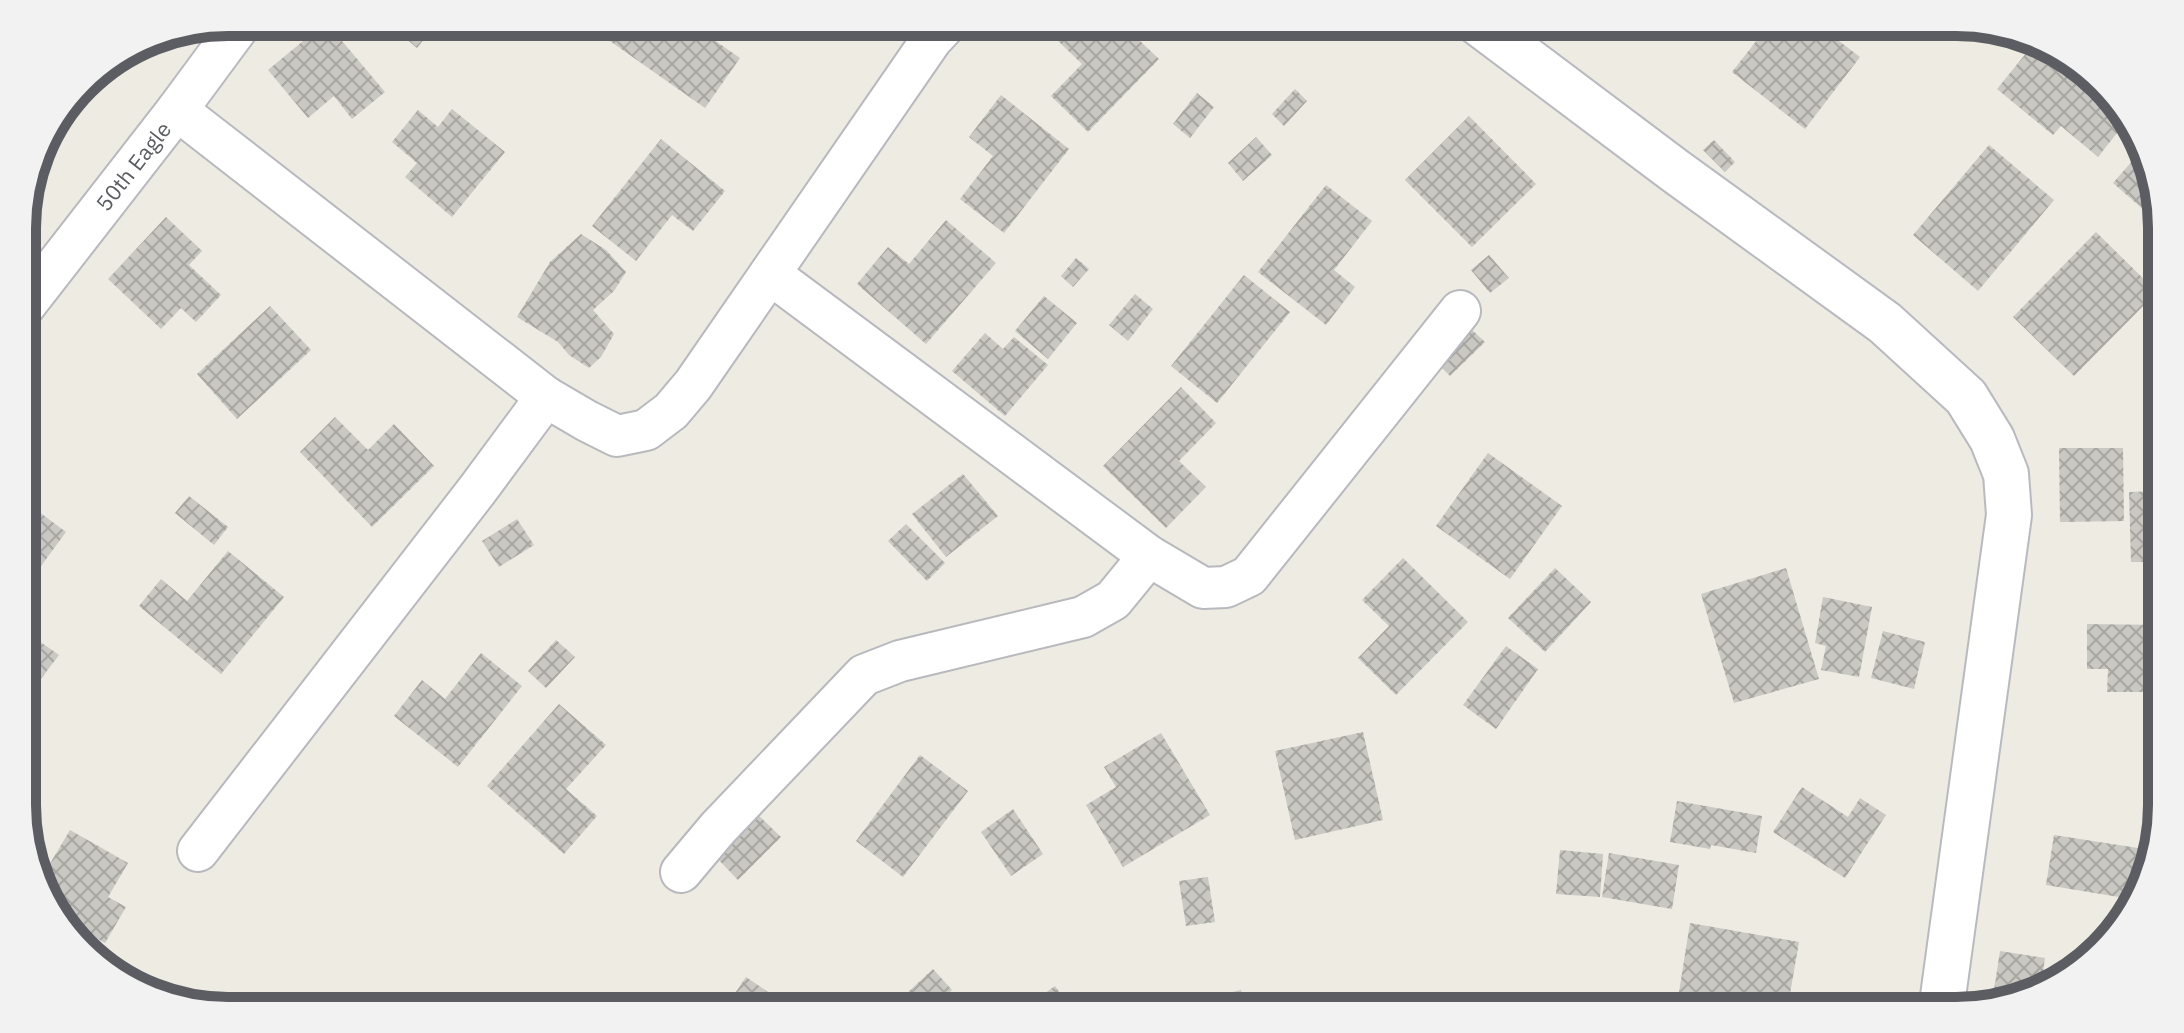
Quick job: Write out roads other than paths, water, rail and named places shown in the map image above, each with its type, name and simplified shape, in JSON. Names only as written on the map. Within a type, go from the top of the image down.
[{"type":"main road","points":[[1496,36],[1885,323],[1966,397],[1992,439],[2006,474],[2009,515],[1943,997]]},
{"type":"street","name":"50th Eagle","points":[[36,291],[232,36]]},
{"type":"street","points":[[177,110],[546,397],[617,436],[646,430],[671,411],[693,385],[935,36]]},
{"type":"street","points":[[770,274],[1149,556],[1203,588],[1226,587],[1249,576],[1460,311]]},
{"type":"street","points":[[198,851],[546,397]]},
{"type":"street","points":[[681,872],[835,702],[864,675],[900,661],[1083,617],[1113,600],[1149,556]]}]
